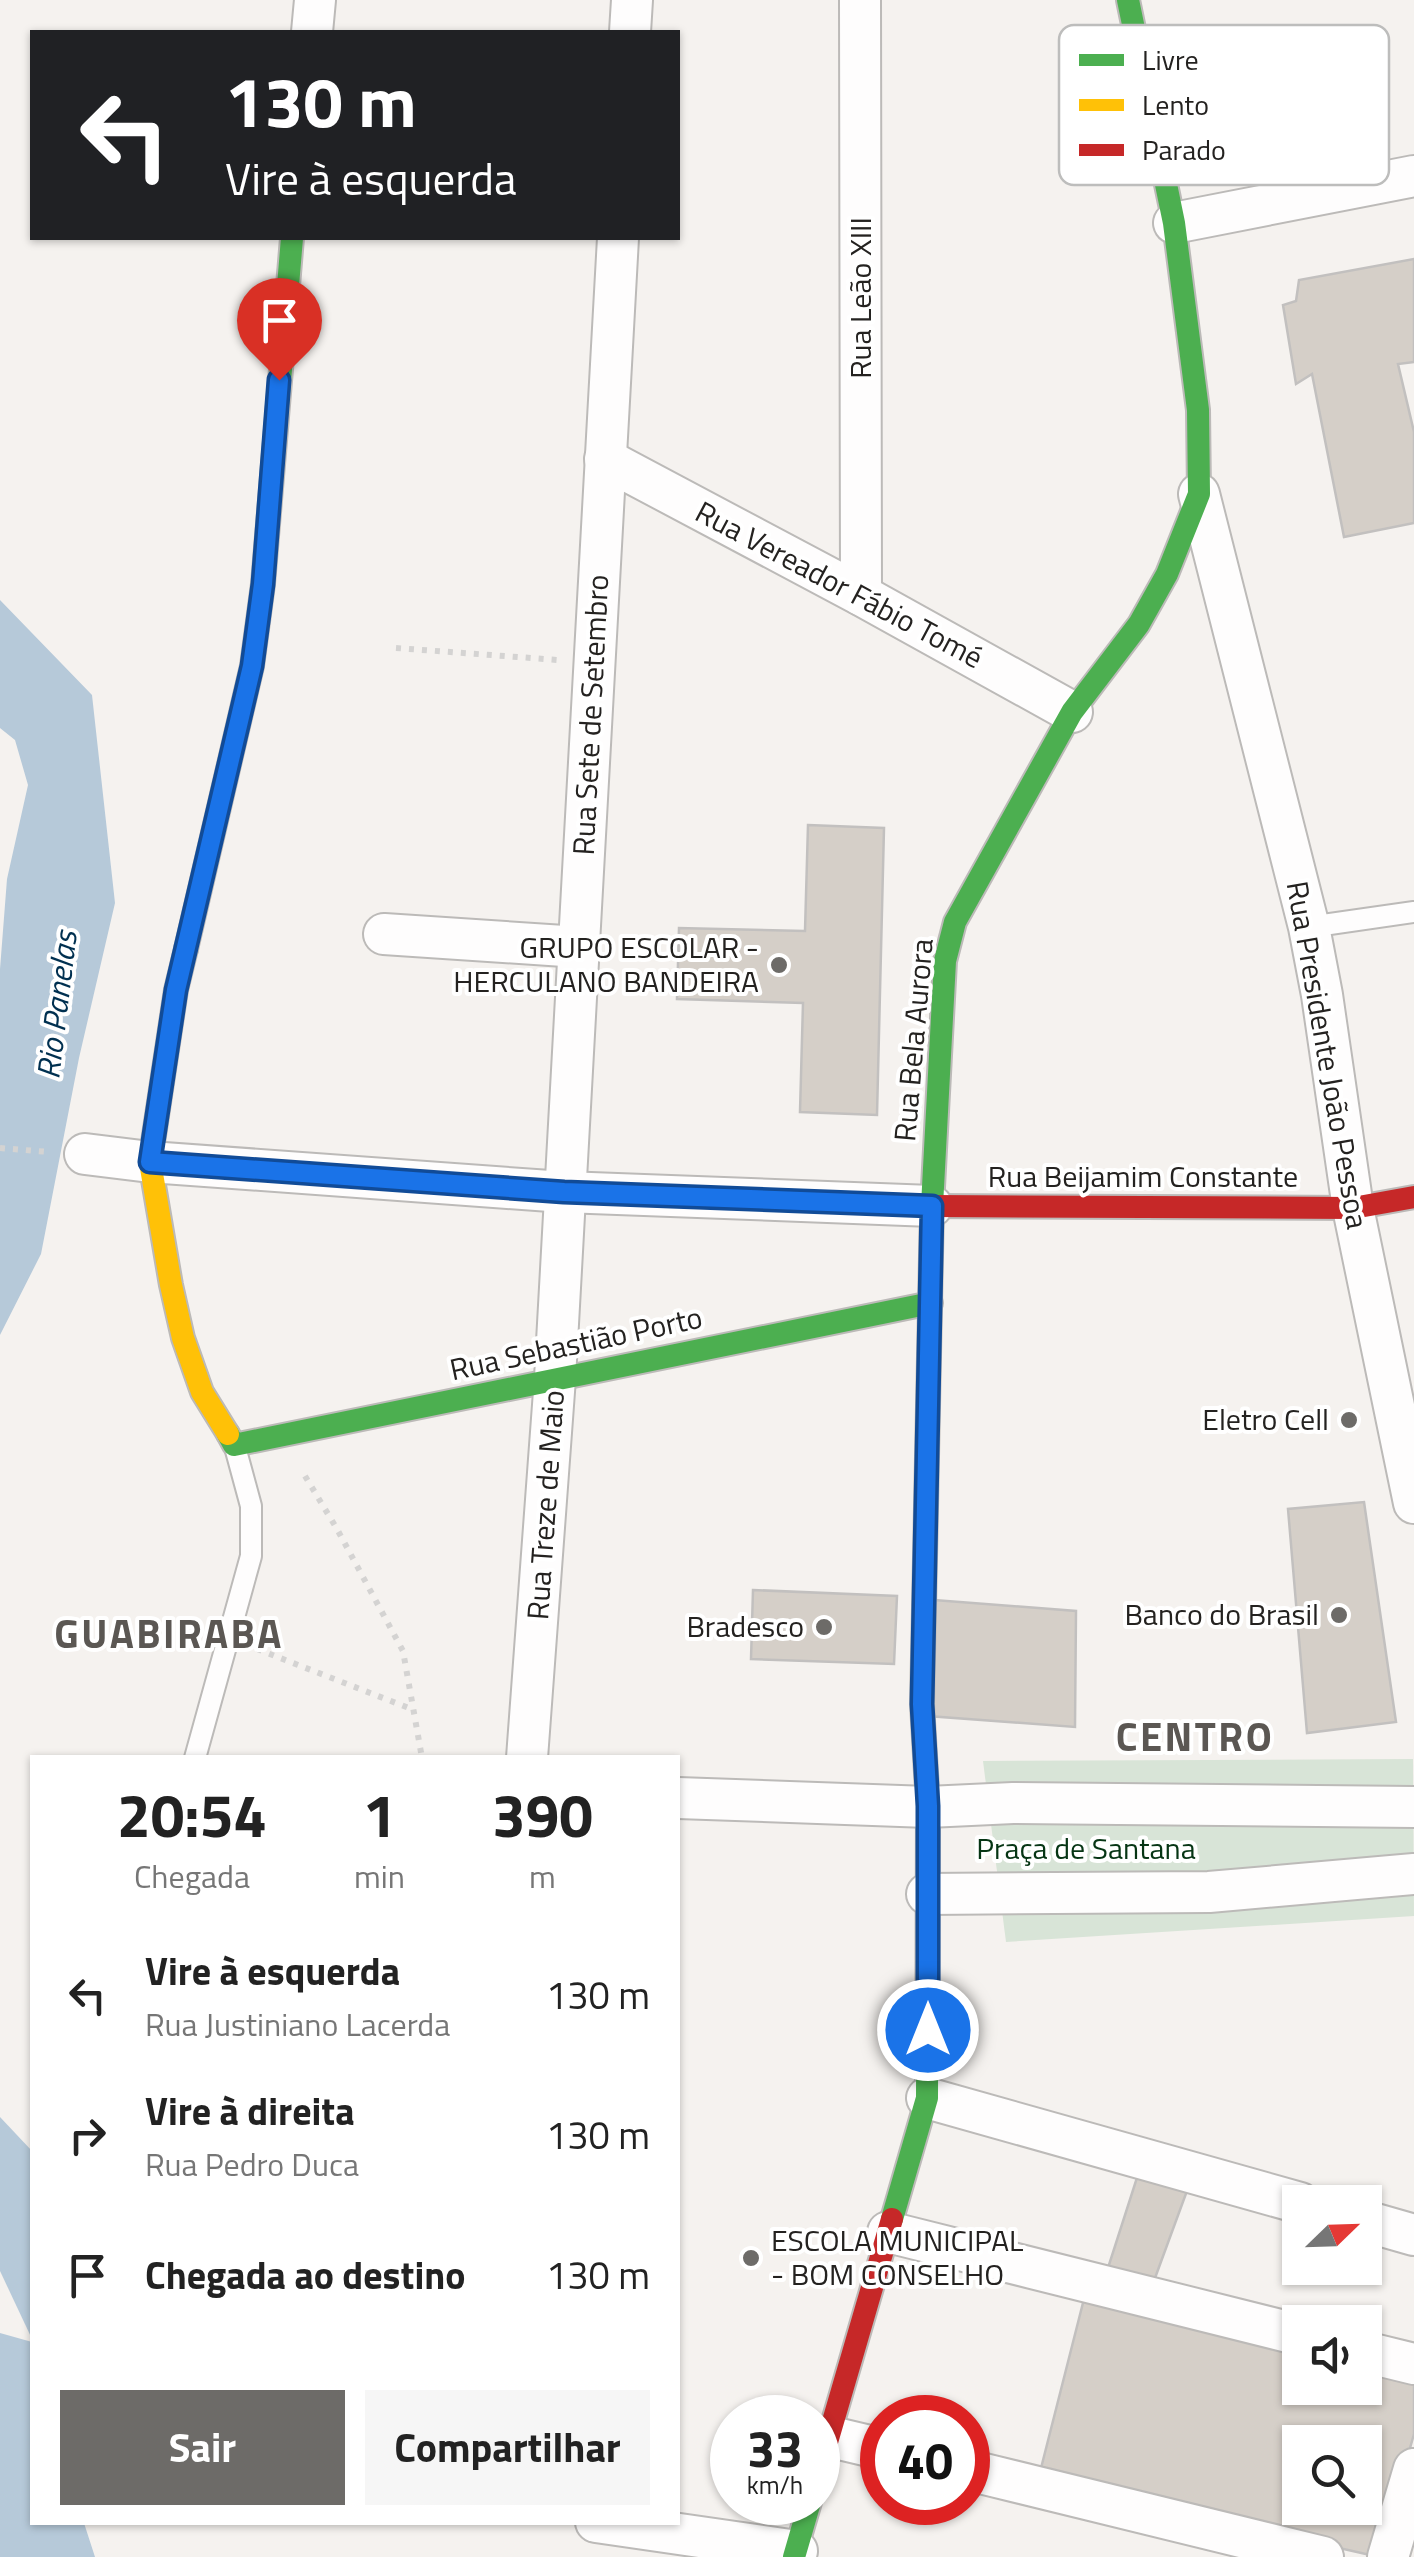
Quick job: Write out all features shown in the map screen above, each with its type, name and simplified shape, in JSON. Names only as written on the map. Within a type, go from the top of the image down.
[{"type":"street","points":[[312,30],[315,0]]},
{"type":"street","points":[[630,30],[632,0]]},
{"type":"street","name":"Rua Leão XIII","points":[[860,0],[861,596]]},
{"type":"street","name":"Rua Bela Aurora","points":[[1128,0],[1133,25]]},
{"type":"street","points":[[1389,181],[1414,176]]},
{"type":"street","name":"Rua Bela Aurora","points":[[840,2395],[928,2098],[928,1806],[922,1704],[932,1206],[945,960],[955,922],[1072,712],[1139,624],[1166,574],[1199,494],[1198,410],[1166,185]]},
{"type":"street","points":[[1174,223],[1368,185]]},
{"type":"street","points":[[234,1445],[202,1392],[183,1338],[150,1162],[176,990],[252,666],[263,584],[292,240]]},
{"type":"street","name":"Rua Sete de Setembro","points":[[564,1192],[618,240]]},
{"type":"street","name":"Rua Vereador Fábio Tomé","points":[[605,459],[1072,712]]},
{"type":"street","name":"Rua Presidente João Pessoa","points":[[1199,494],[1309,927],[1353,1208],[1414,1503]]},
{"type":"street","points":[[384,934],[579,947]]},
{"type":"street","points":[[85,1154],[564,1192],[932,1206]]},
{"type":"street","name":"Rua Treze de Maio","points":[[527,1755],[555,1378],[564,1192]]},
{"type":"street","name":"Rua Beijamim Constante","points":[[932,1206],[1353,1208],[1414,1197]]},
{"type":"street","name":"Rua Sebastião Porto","points":[[234,1445],[931,1303]]},
{"type":"street","points":[[680,1798],[928,1806],[1013,1803],[1414,1807]]},
{"type":"street","points":[[927,1894],[1209,1892],[1414,1874]]},
{"type":"street","points":[[928,2098],[1282,2198]]},
{"type":"street","points":[[1382,2227],[1414,2235]]},
{"type":"street","points":[[888,2232],[1282,2331]]},
{"type":"street","points":[[1382,2356],[1414,2364]]},
{"type":"street","points":[[1388,2557],[1414,2469]]},
{"type":"street","points":[[990,2475],[1323,2557]]},
{"type":"street","points":[[615,2525],[795,2554],[803,2525]]},
{"type":"lane","points":[[1309,927],[1414,912]]},
{"type":"lane","points":[[196,1755],[251,1556],[251,1506],[234,1445]]},
{"type":"path","points":[[396,648],[594,663]]},
{"type":"path","points":[[277,1436],[294,1457],[403,1652],[422,1755]]},
{"type":"path","points":[[228,1638],[414,1710]]},
{"type":"green space","name":"Praça de Santana","points":[[1413,1759],[1414,1916],[1006,1942],[983,1761]]},
{"type":"water","name":"Rio Panelas","points":[[0,600],[92,695],[115,903],[79,1058],[41,1254],[0,1335],[0,969],[7,879],[28,785],[15,740],[0,728]]},
{"type":"water","points":[[0,2117],[30,2149],[30,2335],[0,2271]]},
{"type":"water","points":[[0,2333],[30,2341],[30,2525],[85,2525],[95,2557],[0,2557]]},
{"type":"building","points":[[1414,259],[1414,362],[1398,364],[1414,432],[1414,523],[1344,537],[1312,374],[1296,384],[1283,305],[1296,301],[1299,280]]},
{"type":"building","name":"GRUPO ESCOLAR - HERCULANO BANDEIRA","points":[[808,825],[884,828],[877,1115],[800,1112],[803,1003],[677,999],[679,928],[805,931]]},
{"type":"building","name":"Banco do Brasil","points":[[1364,1502],[1396,1722],[1307,1733],[1288,1509]]},
{"type":"building","name":"Bradesco","points":[[753,1590],[897,1596],[894,1664],[751,1659]]},
{"type":"building","points":[[934,1600],[1076,1611],[1075,1727],[928,1716]]},
{"type":"building","points":[[1143,2159],[1191,2180],[1155,2278],[1107,2271]]},
{"type":"building","points":[[1085,2295],[1282,2343],[1282,2405],[1382,2405],[1382,2367],[1414,2375],[1414,2434],[1379,2557],[1038,2480]]},
{"type":"traffic: fast","points":[[1128,0],[1133,25]]},
{"type":"traffic: fast","points":[[929,1356],[932,1206],[945,961],[955,922],[1072,712],[1139,624],[1167,574],[1199,494],[1198,410],[1166,185]]},
{"type":"traffic: fast","points":[[186,949],[252,666],[263,584],[292,240]]},
{"type":"traffic: fast","points":[[228,1434],[234,1445],[931,1303]]},
{"type":"traffic: fast","points":[[892,2219],[927,2098],[924,1608]]},
{"type":"traffic: fast","points":[[794,2557],[803,2525]]},
{"type":"traffic: slow","points":[[186,949],[176,990],[150,1162],[183,1338],[202,1392],[228,1434]]},
{"type":"traffic: jam","points":[[932,1206],[1353,1208],[1414,1197]]},
{"type":"traffic: jam","points":[[924,1608],[929,1356]]},
{"type":"traffic: jam","points":[[840,2397],[892,2219]]},
{"type":"place","name":"GRUPO ESCOLAR - HERCULANO BANDEIRA","points":[[779,965]]},
{"type":"place","name":"Eletro Cell","points":[[1349,1420]]},
{"type":"place","name":"Banco do Brasil","points":[[1339,1615]]},
{"type":"place","name":"Bradesco","points":[[824,1627]]},
{"type":"place","name":"ESCOLA MUNICIPAL - BOM CONSELHO","points":[[751,2258]]},
{"type":"district","name":"GUABIRABA","points":[[169,1634]]},
{"type":"district","name":"CENTRO","points":[[1195,1737]]},
{"type":"route","points":[[279,380],[263,584],[252,666],[176,990],[150,1162],[564,1192],[932,1206],[922,1704],[928,1806],[928,2030]]}]
